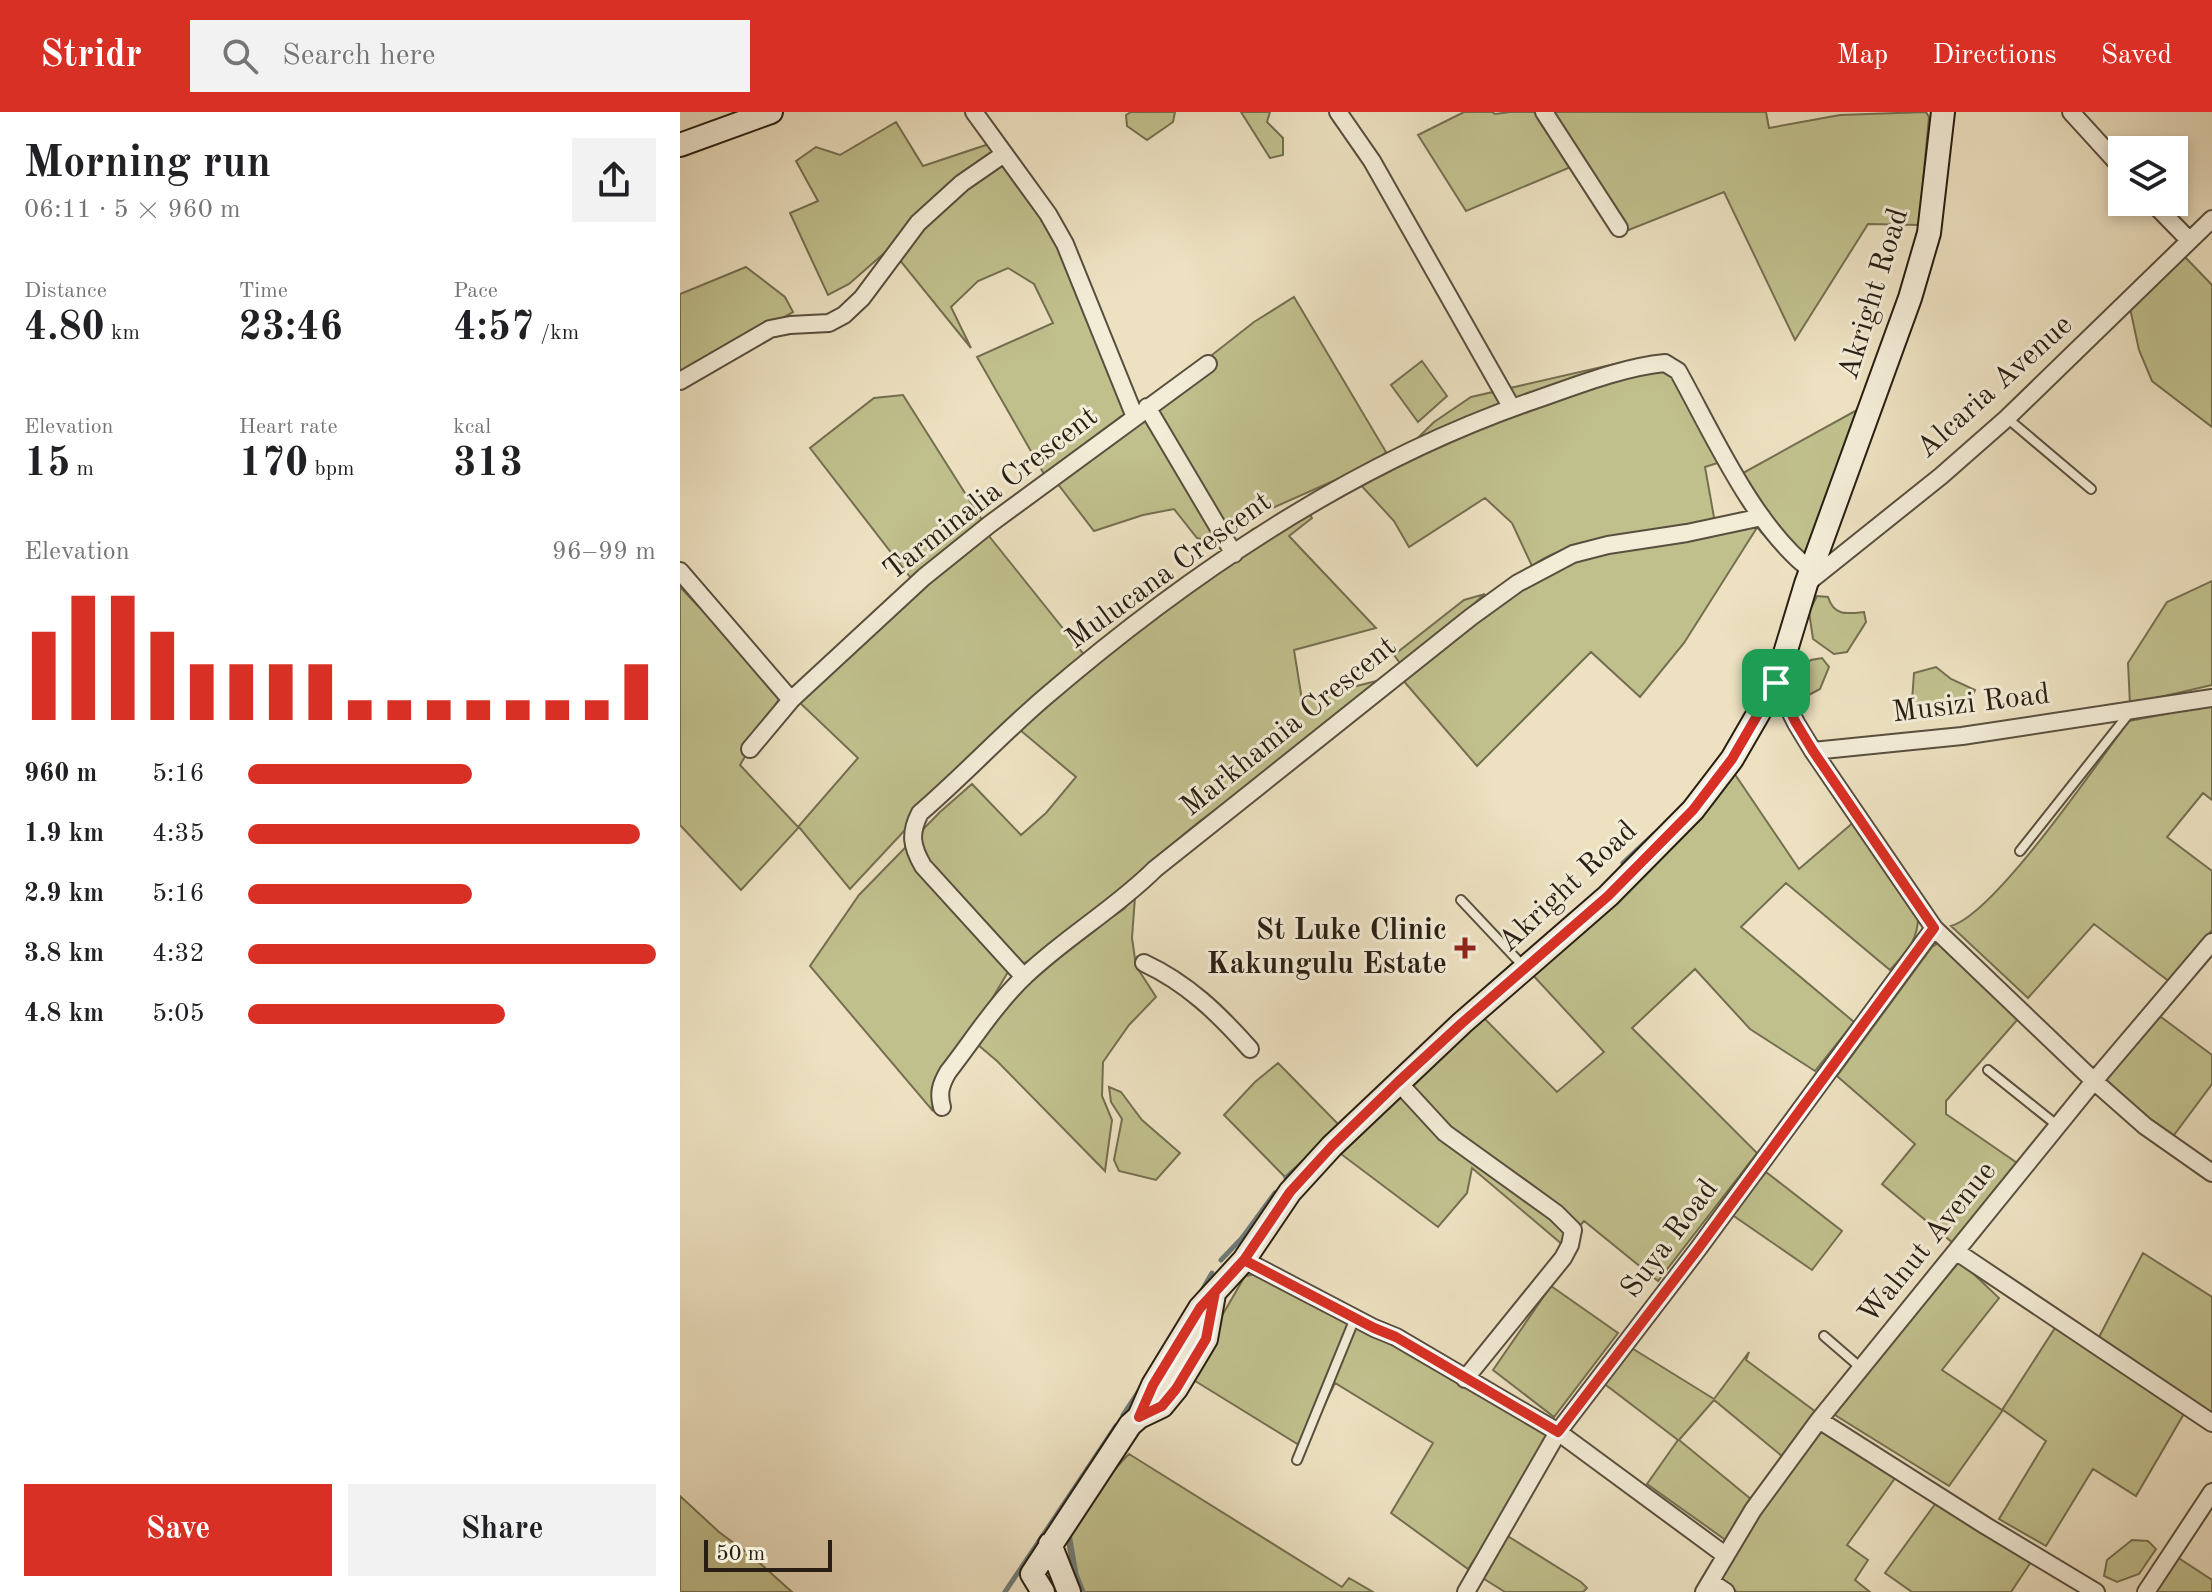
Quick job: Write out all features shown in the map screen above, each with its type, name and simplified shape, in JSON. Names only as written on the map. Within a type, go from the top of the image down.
[{"type":"street","points":[[680,145],[771,112]]},
{"type":"street","points":[[974,112],[1048,214],[1065,244],[1141,412],[1234,554]]},
{"type":"street","points":[[1338,112],[1372,161],[1512,408]]},
{"type":"street","points":[[1544,112],[1619,228]]},
{"type":"street","name":"Akright Road","points":[[1032,1586],[1050,1544],[1130,1425],[1139,1417],[1164,1365],[1200,1308],[1244,1260],[1290,1192],[1398,1082],[1608,896],[1693,810],[1732,759],[1776,683],[1808,577],[1910,298],[1929,233],[1943,112]]},
{"type":"street","points":[[2071,112],[2108,153]]},
{"type":"street","points":[[680,381],[770,329],[829,323],[844,315],[862,298],[918,223],[962,183],[1004,154]]},
{"type":"street","points":[[2166,216],[2189,240]]},
{"type":"street","name":"Alcaria Avenue","points":[[1808,577],[1941,476],[2007,418],[2212,219]]},
{"type":"street","name":"Mulucana Crescent","points":[[1024,977],[923,866],[913,848],[914,825],[920,813],[1044,698],[1153,611],[1273,526],[1399,457],[1512,408],[1582,384],[1665,363],[1678,371],[1762,517]]},
{"type":"street","name":"Tarminalia Crescent","points":[[750,749],[791,700],[958,549],[1208,364]]},
{"type":"street","points":[[1762,517],[1808,577]]},
{"type":"street","name":"Markhamia Crescent","points":[[942,1107],[939,1097],[948,1072],[1024,977],[1068,938],[1140,884],[1471,617],[1518,583],[1573,554],[1762,517]]},
{"type":"street","points":[[680,571],[791,700]]},
{"type":"street","points":[[1776,683],[1813,751],[1934,928],[2145,1126],[2212,1173]]},
{"type":"street","name":"Musizi Road","points":[[1813,751],[1962,736],[2212,698]]},
{"type":"street","name":"Suya Road","points":[[1466,1592],[1558,1432],[1698,1249],[1934,928]]},
{"type":"street","name":"Walnut Avenue","points":[[1707,1587],[1753,1510],[1819,1420],[2094,1081],[2212,942]]},
{"type":"street","points":[[1144,963],[1165,972],[1200,997],[1250,1049]]},
{"type":"street","points":[[1398,1082],[1445,1133],[1556,1213],[1573,1230],[1570,1245],[1505,1332],[1465,1379]]},
{"type":"street","points":[[1957,1252],[2212,1423]]},
{"type":"street","points":[[1244,1260],[1396,1337],[1558,1432],[1725,1555]]},
{"type":"street","points":[[1819,1420],[2096,1592]]},
{"type":"street","points":[[2146,1592],[2212,1492]]},
{"type":"street","points":[[1050,1544],[1069,1592]]},
{"type":"street","points":[[1707,1587],[1726,1592]]},
{"type":"lane","points":[[2007,418],[2091,489]]},
{"type":"lane","points":[[2020,851],[2132,710]]},
{"type":"lane","points":[[1461,900],[1526,968]]},
{"type":"lane","points":[[1988,1070],[2059,1126]]},
{"type":"lane","points":[[1297,1460],[1355,1318]]},
{"type":"lane","points":[[1824,1336],[1862,1369]]},
{"type":"green space","points":[[1131,112],[1175,112],[1173,122],[1147,140],[1127,126],[1126,115]]},
{"type":"green space","points":[[1241,112],[1270,112],[1267,122],[1283,138],[1283,155],[1270,158]]},
{"type":"green space","points":[[1464,112],[1766,112],[1769,128],[1840,115],[1926,112],[1929,117],[1919,225],[1868,224],[1795,340],[1724,192],[1626,231],[1580,163],[1466,211],[1418,135]]},
{"type":"green space","points":[[896,122],[923,166],[989,144],[1047,210],[1126,396],[1139,403],[1044,474],[977,357],[1053,323],[1034,284],[1008,268],[978,281],[951,307],[971,348],[890,248],[849,284],[828,295],[790,213],[818,201],[796,161],[816,147],[840,155]]},
{"type":"green space","points":[[2184,256],[2212,285],[2212,427],[2152,381],[2139,350],[2130,308]]},
{"type":"green space","points":[[746,267],[785,297],[793,312],[680,376],[680,294]]},
{"type":"green space","points":[[1294,297],[1386,452],[1376,462],[1250,518],[1221,543],[1197,538],[1174,509],[1143,515],[1094,531],[1054,479],[1254,322]]},
{"type":"green space","points":[[1641,358],[1663,361],[1724,461],[1705,467],[1715,523],[1595,540],[1550,555],[1532,566],[1512,523],[1485,498],[1409,547],[1394,521],[1358,482],[1387,468],[1434,422],[1471,397]]},
{"type":"green space","points":[[1422,361],[1447,396],[1418,422],[1391,385]]},
{"type":"green space","points":[[903,395],[982,520],[990,524],[914,582],[810,448],[874,398]]},
{"type":"green space","points":[[1857,410],[1807,550],[1801,554],[1761,509],[1743,473]]},
{"type":"green space","points":[[1305,507],[1312,518],[1289,536],[1376,628],[1294,650],[1302,700],[1388,678],[1153,860],[1121,901],[1008,972],[980,1019],[936,1080],[932,1110],[810,966],[859,895],[940,812],[972,784],[1021,835],[1046,813],[1076,777],[1020,730],[1037,710],[1253,529]]},
{"type":"green space","points":[[1758,526],[1684,643],[1640,697],[1591,652],[1477,766],[1402,679],[1499,595],[1563,566],[1611,550]]},
{"type":"green space","points":[[985,531],[1085,656],[919,815],[850,889],[799,827],[741,890],[680,825],[680,587],[782,694],[740,765],[798,827],[858,758],[797,700]]},
{"type":"green space","points":[[2212,581],[2212,685],[2130,704],[2128,663],[2167,602]]},
{"type":"green space","points":[[1485,594],[1402,666],[1394,655],[1464,600]]},
{"type":"green space","points":[[1817,596],[1828,597],[1837,611],[1864,612],[1866,622],[1847,652],[1834,654],[1813,639],[1809,612]]},
{"type":"green space","points":[[1822,658],[1829,667],[1820,689],[1807,696],[1797,688],[1796,671],[1811,660]]},
{"type":"green space","points":[[1936,667],[1951,679],[1975,690],[1965,711],[1931,710],[1912,701],[1914,673]]},
{"type":"green space","points":[[2212,705],[2212,800],[2203,793],[2167,837],[2212,871],[2212,930],[2170,982],[2094,924],[2028,998],[1951,926],[1970,915],[1993,895],[2018,867],[2129,721]]},
{"type":"green space","points":[[1732,770],[1799,869],[1855,821],[1918,914],[1918,923],[1911,945],[1890,970],[1786,883],[1741,927],[1854,1022],[1815,1071],[1750,1029],[1695,969],[1632,1028],[1757,1153],[1658,1281],[1584,1221],[1563,1245],[1472,1168],[1467,1193],[1438,1227],[1341,1154],[1482,1016],[1557,1092],[1604,1052],[1530,972]]},
{"type":"green space","points":[[1135,897],[1132,938],[1136,966],[1156,997],[1129,1025],[1103,1062],[1102,1096],[1112,1120],[1105,1171],[977,1044],[996,1010]]},
{"type":"green space","points":[[1942,941],[2018,1019],[1946,1101],[1946,1114],[2020,1165],[1953,1243],[1882,1184],[1915,1144],[1837,1076],[1932,947]]},
{"type":"green space","points":[[2157,1014],[2212,1055],[2212,1084],[2171,1139],[2105,1079]]},
{"type":"green space","points":[[1278,1063],[1340,1126],[1285,1177],[1224,1115]]},
{"type":"green space","points":[[1109,1087],[1121,1092],[1142,1120],[1180,1153],[1156,1180],[1119,1171],[1114,1160],[1122,1119],[1111,1102]]},
{"type":"green space","points":[[1766,1172],[1842,1231],[1812,1270],[1731,1214]]},
{"type":"green space","points":[[2143,1253],[2212,1297],[2212,1417],[2098,1339]]},
{"type":"green space","points":[[1960,1261],[1999,1298],[1942,1370],[2002,1410],[2055,1328],[2185,1412],[2136,1496],[2093,1469],[2046,1546],[1999,1519],[2046,1441],[2003,1410],[1949,1486],[1835,1415],[1836,1407]]},
{"type":"green space","points":[[1257,1274],[1475,1380],[1552,1435],[1515,1499],[1468,1569],[1391,1513],[1433,1443],[1335,1383],[1304,1448],[1187,1376],[1245,1276]]},
{"type":"green space","points":[[1551,1286],[1618,1333],[1554,1417],[1493,1370]]},
{"type":"green space","points":[[1630,1347],[1714,1399],[1749,1352],[1746,1360],[1816,1412],[1783,1457],[1714,1400],[1679,1440],[1752,1500],[1727,1541],[1647,1484],[1678,1440],[1602,1382]]},
{"type":"green space","points":[[1822,1425],[1898,1474],[1847,1545],[1868,1560],[1855,1580],[1870,1592],[1737,1592],[1722,1578],[1731,1557],[1767,1498]]},
{"type":"green space","points":[[1129,1454],[1342,1587],[1349,1578],[1373,1592],[1080,1592],[1070,1557],[1068,1536],[1085,1506]]},
{"type":"green space","points":[[680,1496],[719,1532],[792,1592],[680,1592]]},
{"type":"green space","points":[[1938,1500],[2033,1559],[2011,1592],[1912,1592],[1885,1573]]},
{"type":"green space","points":[[1506,1535],[1587,1588],[1583,1592],[1505,1592],[1481,1577]]},
{"type":"green space","points":[[2132,1540],[2148,1541],[2156,1549],[2139,1574],[2117,1582],[2104,1576],[2107,1560]]},
{"type":"green space","points":[[2174,1555],[2212,1580],[2212,1592],[2151,1592]]},
{"type":"waterway","points":[[1758,526],[1779,550]]},
{"type":"waterway","points":[[1623,863],[1654,834]]},
{"type":"waterway","points":[[1286,1178],[1297,1168]]},
{"type":"waterway","points":[[1221,1260],[1242,1238],[1275,1193]]},
{"type":"waterway","points":[[1201,1292],[1212,1273]]},
{"type":"waterway","points":[[1123,1415],[1140,1389]]},
{"type":"waterway","points":[[1005,1592],[1116,1426]]},
{"type":"waterway","points":[[1069,1534],[1076,1574],[1083,1592]]},
{"type":"place","name":"St Luke Clinic Kakungulu Estate","points":[[1465,948]]},
{"type":"route","points":[[1776,683],[1732,759],[1693,810],[1608,896],[1398,1082],[1290,1192],[1244,1260],[1227,1276],[1200,1308],[1153,1385],[1139,1417],[1162,1406],[1176,1389],[1206,1339],[1215,1292],[1244,1260],[1396,1337],[1558,1432],[1698,1249],[1934,928],[1813,751],[1776,683]]}]
